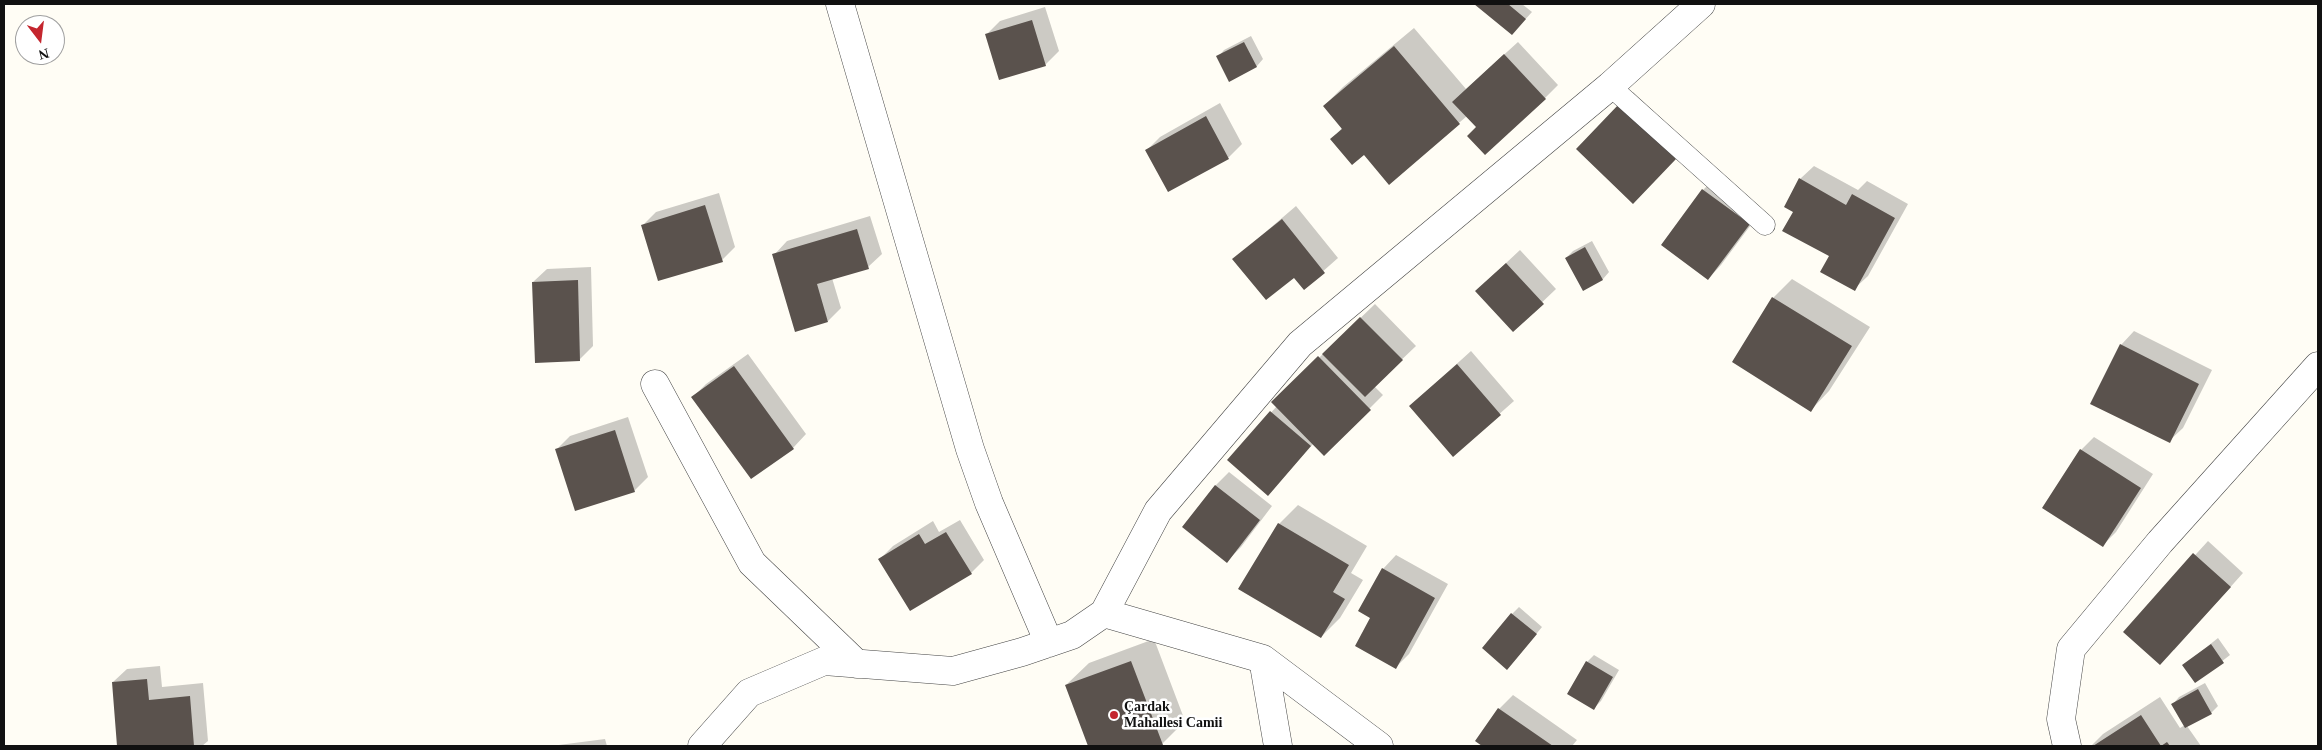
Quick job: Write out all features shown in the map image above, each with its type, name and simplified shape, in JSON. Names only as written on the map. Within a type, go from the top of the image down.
[{"type":"street","points":[[840,4],[970,449],[990,503],[1049,643]]},
{"type":"street","points":[[702,746],[749,693],[824,661],[953,671],[1072,635],[1104,613],[1158,511],[1300,344],[1610,86],[1701,4]]},
{"type":"street","points":[[2067,746],[2062,719],[2071,649],[2160,542],[2318,366]]},
{"type":"street","points":[[655,384],[752,563],[857,664]]},
{"type":"street","points":[[1104,613],[1263,659],[1379,746]]},
{"type":"street","points":[[1263,659],[1278,746]]},
{"type":"lane","points":[[1610,86],[1765,225]]},
{"type":"building","points":[[1474,4],[1508,4],[1526,19],[1512,35]]},
{"type":"building","points":[[1032,20],[1046,66],[999,80],[985,34]]},
{"type":"building","points":[[1244,42],[1257,67],[1229,82],[1216,56]]},
{"type":"building","points":[[1394,46],[1460,124],[1389,185],[1364,155],[1352,165],[1330,139],[1342,129],[1323,106]]},
{"type":"building","points":[[1504,54],[1546,99],[1485,155],[1467,136],[1476,127],[1452,102]]},
{"type":"building","points":[[1619,104],[1676,159],[1633,204],[1576,149]]},
{"type":"building","points":[[1206,116],[1229,159],[1168,192],[1145,150]]},
{"type":"building","points":[[1799,178],[1846,205],[1852,194],[1895,218],[1855,291],[1820,272],[1829,256],[1782,231],[1793,212],[1784,207]]},
{"type":"building","points":[[1702,189],[1750,224],[1708,280],[1661,245]]},
{"type":"building","points":[[705,205],[723,262],[658,281],[641,225]]},
{"type":"building","points":[[1282,219],[1325,273],[1304,290],[1294,278],[1266,300],[1232,259]]},
{"type":"building","points":[[857,229],[869,269],[817,284],[828,322],[795,332],[772,254]]},
{"type":"building","points":[[1585,247],[1603,280],[1583,291],[1565,258]]},
{"type":"building","points":[[1506,263],[1544,304],[1513,332],[1475,291]]},
{"type":"building","points":[[578,280],[580,361],[535,363],[532,282]]},
{"type":"building","points":[[1772,297],[1852,346],[1811,412],[1732,362]]},
{"type":"building","points":[[1360,317],[1403,360],[1365,397],[1322,354]]},
{"type":"building","points":[[2120,344],[2199,384],[2170,443],[2090,404]]},
{"type":"building","points":[[1318,356],[1371,410],[1324,456],[1271,402]]},
{"type":"building","points":[[1457,364],[1501,415],[1453,457],[1409,406]]},
{"type":"building","points":[[734,366],[794,449],[751,479],[691,397]]},
{"type":"building","points":[[1270,411],[1311,446],[1268,496],[1227,460]]},
{"type":"building","points":[[615,430],[635,492],[575,511],[555,449]]},
{"type":"building","points":[[2080,449],[2141,488],[2103,547],[2042,508]]},
{"type":"building","points":[[1215,485],[1260,520],[1227,563],[1182,527]]},
{"type":"building","points":[[1278,523],[1349,565],[1333,592],[1345,599],[1321,638],[1238,589]]},
{"type":"building","points":[[946,532],[972,574],[910,611],[878,559],[919,534],[925,544]]},
{"type":"building","points":[[2193,553],[2231,587],[2160,665],[2123,632]]},
{"type":"building","points":[[1382,568],[1435,598],[1396,669],[1355,646],[1370,618],[1358,611]]},
{"type":"building","points":[[1511,613],[1537,634],[1507,670],[1482,648]]},
{"type":"building","points":[[2211,644],[2224,663],[2195,683],[2182,665]]},
{"type":"building","name":"Çardak Mahallesi Camii","points":[[1131,661],[1163,745],[1088,746],[1065,685]]},
{"type":"building","points":[[1586,661],[1613,677],[1594,710],[1567,694]]},
{"type":"building","points":[[147,679],[149,700],[190,696],[194,746],[117,746],[112,682]]},
{"type":"building","points":[[2198,689],[2212,714],[2185,728],[2171,704]]},
{"type":"building","points":[[1498,708],[1553,746],[1482,746],[1475,741]]},
{"type":"building","points":[[2141,715],[2161,746],[2093,746]]},
{"type":"building","points":[[2167,742],[2170,746],[2161,746]]},
{"type":"place","name":"Çardak Mahallesi Camii","points":[[1114,715]]}]
